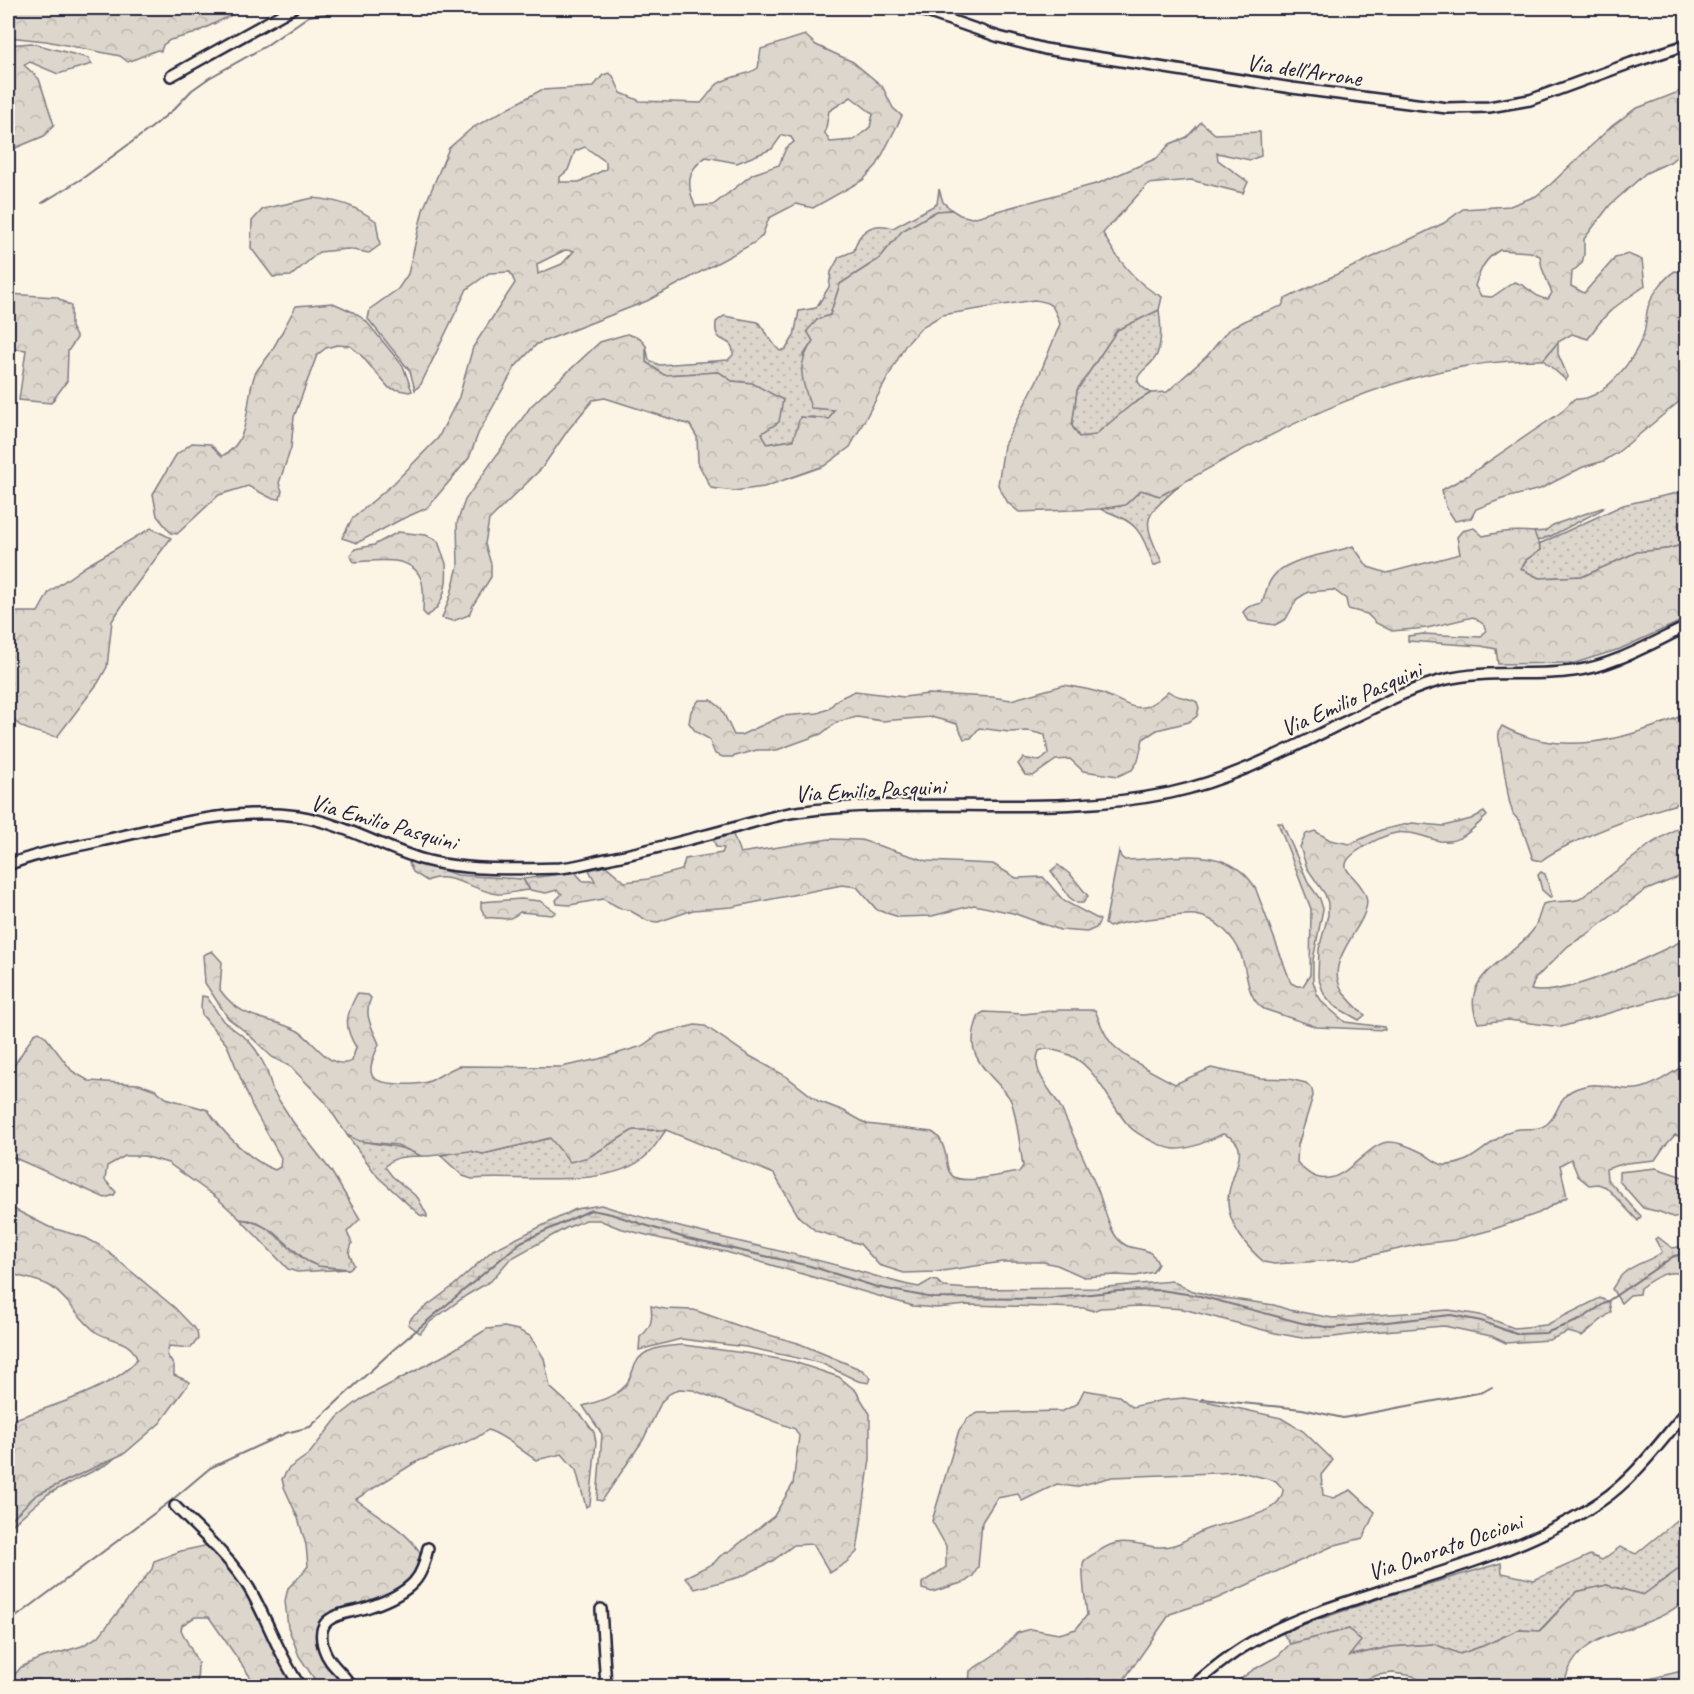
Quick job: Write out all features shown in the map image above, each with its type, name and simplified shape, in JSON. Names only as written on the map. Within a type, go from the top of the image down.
[{"type":"street","points":[[171,76],[293,8]]},
{"type":"street","name":"Via dell'Arrone","points":[[915,8],[988,33],[1045,49],[1292,88],[1447,108],[1489,107],[1530,100],[1686,45]]},
{"type":"street","name":"Via Emilio Pasquini","points":[[8,865],[46,853],[119,837],[216,817],[240,815],[300,816],[344,828],[416,857],[442,864],[565,868],[649,850],[789,813],[843,806],[1063,805],[1124,801],[1190,788],[1229,776],[1374,707],[1436,682],[1472,674],[1561,673],[1590,668],[1608,663],[1686,627]]},
{"type":"street","name":"Via Onorato Occioni","points":[[1193,1686],[1257,1638],[1291,1622],[1476,1561],[1528,1540],[1574,1517],[1602,1500],[1624,1482],[1686,1412]]},
{"type":"street","points":[[175,1506],[248,1585],[276,1644],[300,1686]]},
{"type":"street","points":[[351,1686],[327,1657],[322,1641],[325,1624],[333,1616],[368,1608],[410,1586],[424,1567],[428,1548]]},
{"type":"street","points":[[601,1609],[606,1686]]},
{"type":"green space","points":[[8,8],[246,8],[193,34],[170,40],[163,45],[161,51],[157,50],[128,62],[120,56],[46,41],[8,37]]},
{"type":"green space","points":[[805,35],[816,45],[853,62],[882,86],[893,108],[902,116],[877,165],[863,180],[813,208],[796,204],[769,218],[762,236],[754,243],[647,301],[537,344],[515,367],[478,434],[469,458],[427,508],[357,543],[342,538],[352,519],[394,483],[438,438],[459,397],[473,347],[515,283],[510,272],[489,273],[467,289],[421,384],[415,390],[410,371],[368,319],[370,309],[398,289],[408,274],[423,210],[449,148],[472,128],[541,90],[593,87],[603,75],[609,73],[613,76],[621,93],[640,101],[701,103],[718,84],[758,68],[761,49]],"holes":[[[851,97],[873,114],[870,127],[854,140],[830,142],[825,133],[829,111]],[[782,135],[791,137],[794,142],[786,148],[779,165],[753,174],[713,205],[695,206],[690,179],[699,162],[706,157],[737,163],[772,149]],[[585,147],[606,162],[606,169],[579,182],[560,182],[560,177],[568,170],[575,151]],[[565,250],[574,251],[562,264],[538,274],[537,264]]]},
{"type":"green space","points":[[31,43],[88,58],[92,64],[58,74],[30,62],[24,65],[39,79],[54,125],[44,136],[8,151],[8,45]]},
{"type":"green space","points":[[1686,89],[1686,149],[1670,162],[1646,173],[1610,205],[1584,239],[1582,263],[1572,272],[1571,286],[1584,293],[1615,258],[1628,254],[1642,260],[1645,286],[1607,314],[1588,339],[1572,334],[1558,342],[1543,360],[1491,363],[1441,371],[1392,384],[1296,423],[1160,496],[1141,490],[1125,505],[1100,509],[1019,512],[1008,503],[998,485],[1004,445],[1039,376],[1060,324],[1056,313],[1049,304],[1034,300],[942,315],[922,327],[905,346],[850,447],[824,466],[764,487],[734,491],[711,488],[698,463],[697,437],[690,425],[605,398],[593,400],[568,430],[542,468],[489,520],[485,544],[491,564],[491,577],[469,615],[453,621],[442,618],[458,566],[457,523],[465,500],[531,406],[600,342],[627,334],[640,338],[646,346],[646,362],[664,375],[719,372],[732,381],[752,383],[783,400],[779,422],[762,433],[767,444],[793,440],[800,417],[829,419],[834,410],[811,408],[802,374],[804,358],[813,341],[807,331],[817,320],[830,315],[840,284],[879,259],[902,231],[937,211],[952,210],[972,218],[1099,183],[1157,158],[1170,144],[1187,137],[1201,122],[1215,134],[1260,132],[1261,156],[1250,160],[1217,153],[1218,160],[1248,182],[1243,193],[1191,180],[1148,184],[1103,233],[1128,270],[1162,297],[1159,310],[1117,330],[1077,390],[1072,426],[1079,437],[1095,435],[1131,405],[1151,393],[1167,392],[1207,356],[1228,330],[1254,316],[1282,306],[1285,299],[1444,223],[1463,209],[1510,206],[1536,196],[1612,126],[1635,109]],"holes":[[[1500,250],[1530,252],[1540,256],[1552,293],[1548,299],[1539,297],[1514,282],[1492,297],[1481,296],[1475,286],[1481,270],[1490,257]]]},
{"type":"green space","points":[[939,189],[943,202],[952,210],[937,211],[902,231],[879,259],[840,284],[830,315],[817,320],[813,341],[803,356],[834,410],[829,419],[810,417],[793,440],[767,444],[762,433],[752,383],[732,381],[719,372],[664,375],[646,362],[646,346],[649,360],[659,365],[728,360],[733,355],[732,348],[730,344],[720,339],[716,330],[716,322],[724,316],[758,322],[780,351],[786,349],[794,336],[799,311],[816,308],[829,287],[831,272],[839,257],[854,251],[859,238],[868,229],[879,226],[893,228],[937,204]]},
{"type":"green space","points":[[313,198],[346,205],[376,221],[380,245],[369,253],[347,249],[319,252],[291,276],[273,277],[251,248],[252,221],[263,209]]},
{"type":"green space","points":[[1675,271],[1686,273],[1686,396],[1617,453],[1604,461],[1583,467],[1540,489],[1476,509],[1471,518],[1455,521],[1446,507],[1442,490],[1467,476],[1560,413],[1574,399],[1596,394],[1616,378],[1632,357],[1643,336],[1648,308],[1654,295],[1663,281]]},
{"type":"green space","points":[[8,294],[56,297],[71,306],[71,327],[77,338],[68,351],[67,381],[51,403],[19,400],[26,350],[8,348]]},
{"type":"green space","points":[[333,303],[366,321],[403,366],[412,391],[389,388],[360,354],[350,346],[337,345],[326,348],[317,355],[294,417],[291,448],[279,483],[282,491],[280,499],[271,498],[248,486],[219,495],[177,534],[171,533],[157,516],[153,494],[176,455],[192,443],[210,444],[222,456],[232,449],[239,441],[243,431],[255,374],[273,349],[296,306]]},
{"type":"green space","points":[[1159,310],[1161,334],[1158,353],[1138,379],[1143,388],[1151,393],[1131,405],[1095,436],[1079,437],[1072,426],[1077,390],[1117,330]]},
{"type":"green space","points":[[1558,342],[1558,354],[1568,377],[1566,380],[1543,360]]},
{"type":"green space","points":[[1180,485],[1159,504],[1149,519],[1150,535],[1162,562],[1154,566],[1136,528],[1122,518],[1100,509],[1125,505],[1141,490],[1160,496]]},
{"type":"green space","points":[[1686,491],[1686,540],[1682,545],[1637,552],[1584,576],[1539,578],[1521,569],[1527,559],[1541,550],[1539,544],[1623,505]]},
{"type":"green space","points":[[1604,507],[1551,536],[1537,541],[1534,532],[1545,531],[1553,525]]},
{"type":"green space","points":[[151,528],[171,538],[112,621],[107,667],[98,683],[57,737],[35,732],[16,723],[8,711],[8,615],[18,612],[38,612],[49,592],[86,566]]},
{"type":"green space","points":[[1474,528],[1483,536],[1508,531],[1534,532],[1541,550],[1527,559],[1521,569],[1539,578],[1584,576],[1637,552],[1667,549],[1682,545],[1686,540],[1686,619],[1620,649],[1575,663],[1498,664],[1496,649],[1408,641],[1408,636],[1423,634],[1481,637],[1486,630],[1483,624],[1473,617],[1427,628],[1392,631],[1376,623],[1367,614],[1348,609],[1346,599],[1334,590],[1308,592],[1297,599],[1286,619],[1275,625],[1249,621],[1243,612],[1248,607],[1262,603],[1272,578],[1287,565],[1297,561],[1353,546],[1368,567],[1387,573],[1460,554],[1457,537],[1462,531]]},
{"type":"green space","points":[[398,532],[426,535],[438,541],[444,558],[446,571],[444,594],[437,607],[427,616],[423,612],[421,579],[410,566],[402,562],[382,560],[354,562],[350,555],[355,549],[374,545]]},
{"type":"green space","points":[[1064,685],[1101,693],[1135,707],[1149,705],[1168,691],[1197,702],[1199,708],[1197,716],[1189,722],[1157,730],[1143,739],[1138,761],[1132,770],[1118,776],[1083,771],[1070,759],[1056,760],[1033,776],[1025,775],[1018,764],[1023,758],[1040,761],[1048,753],[1045,735],[1029,731],[1009,732],[979,728],[971,738],[964,739],[957,724],[931,717],[882,721],[857,717],[837,722],[821,734],[777,750],[757,750],[732,757],[715,754],[709,739],[696,732],[689,723],[691,711],[699,700],[711,700],[721,708],[734,735],[741,735],[782,716],[818,713],[828,709],[838,699],[855,691],[904,697],[928,694],[1011,700]]},
{"type":"green space","points":[[1686,714],[1686,802],[1646,813],[1607,828],[1550,854],[1541,861],[1533,859],[1520,822],[1513,814],[1509,800],[1498,733],[1502,726],[1524,736],[1547,742],[1594,742],[1641,731]]},
{"type":"green space","points":[[1484,812],[1487,816],[1466,834],[1454,840],[1440,841],[1413,834],[1398,833],[1374,841],[1351,856],[1346,867],[1360,884],[1367,901],[1365,913],[1343,953],[1337,973],[1344,992],[1365,1015],[1359,1020],[1334,1006],[1324,994],[1318,977],[1319,949],[1328,915],[1328,903],[1325,894],[1307,868],[1300,847],[1306,834],[1315,831],[1330,840],[1350,844],[1381,830],[1412,823],[1444,826],[1471,819]]},
{"type":"green space","points":[[1278,823],[1282,823],[1309,884],[1320,899],[1323,909],[1313,960],[1313,981],[1317,994],[1323,1003],[1345,1022],[1384,1027],[1385,1030],[1317,1027],[1264,1009],[1251,992],[1241,955],[1234,941],[1210,920],[1190,915],[1133,921],[1109,927],[1105,924],[1119,851],[1125,860],[1196,856],[1229,863],[1243,873],[1255,887],[1291,983],[1303,986],[1310,975],[1311,909]]},
{"type":"green space","points":[[1686,823],[1686,874],[1644,891],[1568,946],[1535,979],[1531,990],[1546,991],[1587,982],[1686,939],[1686,987],[1675,994],[1561,1027],[1508,1020],[1478,1023],[1473,1006],[1474,992],[1480,980],[1533,930],[1543,904],[1580,899],[1652,843]]},
{"type":"green space","points":[[732,832],[740,853],[829,839],[861,840],[927,861],[993,864],[1016,878],[1043,877],[1064,901],[1100,920],[1096,928],[1087,932],[1060,930],[1013,913],[974,905],[932,916],[899,917],[877,910],[857,887],[842,885],[732,907],[693,910],[658,922],[648,921],[603,899],[570,905],[557,904],[556,900],[562,894],[557,890],[546,893],[530,890],[523,879],[575,872],[583,881],[595,881],[589,870],[606,866],[625,882],[648,879],[682,870],[685,859],[722,853],[724,848],[716,847],[713,838]]},
{"type":"green space","points":[[413,860],[457,875],[523,879],[530,890],[497,894],[453,879],[435,878],[427,881],[413,872],[409,863]]},
{"type":"green space","points":[[1058,865],[1071,875],[1088,896],[1083,903],[1077,903],[1069,897],[1051,871]]},
{"type":"green space","points":[[1541,872],[1545,874],[1552,896],[1550,897],[1542,890],[1538,875]]},
{"type":"green space","points":[[521,899],[540,901],[556,912],[552,915],[520,912],[507,919],[486,918],[481,908],[481,902]]},
{"type":"green space","points":[[212,951],[222,962],[220,990],[229,1001],[247,1013],[298,1031],[323,1054],[337,1062],[352,1061],[356,1047],[349,1033],[348,1014],[357,994],[368,995],[371,998],[368,1010],[369,1021],[379,1044],[371,1072],[375,1079],[381,1081],[399,1084],[425,1083],[459,1066],[561,1067],[642,1046],[659,1034],[695,1025],[705,1026],[748,1055],[787,1077],[818,1101],[844,1111],[867,1124],[932,1132],[942,1142],[950,1173],[959,1179],[976,1179],[1019,1172],[1023,1166],[1011,1100],[983,1067],[975,1052],[973,1036],[975,1026],[979,1015],[984,1012],[1024,1014],[1059,1010],[1095,1010],[1105,1033],[1119,1051],[1175,1084],[1211,1068],[1260,1078],[1289,1079],[1306,1083],[1312,1089],[1313,1096],[1298,1145],[1297,1162],[1311,1175],[1324,1179],[1336,1176],[1380,1144],[1390,1142],[1424,1153],[1444,1165],[1462,1162],[1508,1132],[1543,1127],[1554,1116],[1563,1098],[1571,1091],[1590,1085],[1624,1089],[1642,1088],[1654,1084],[1686,1065],[1686,1138],[1675,1135],[1655,1160],[1626,1163],[1606,1169],[1607,1179],[1641,1216],[1638,1221],[1606,1187],[1598,1184],[1589,1185],[1578,1176],[1571,1159],[1560,1165],[1567,1197],[1539,1213],[1491,1230],[1454,1240],[1421,1244],[1355,1259],[1274,1264],[1264,1262],[1251,1250],[1235,1228],[1229,1211],[1229,1193],[1239,1154],[1238,1146],[1233,1139],[1223,1134],[1200,1144],[1180,1149],[1169,1148],[1157,1143],[1137,1133],[1129,1126],[1100,1083],[1083,1064],[1061,1052],[1045,1049],[1039,1051],[1037,1066],[1043,1081],[1061,1108],[1097,1188],[1111,1228],[1123,1244],[1145,1250],[1154,1257],[1158,1264],[1153,1272],[1136,1276],[1084,1277],[1057,1265],[1043,1262],[1002,1262],[936,1272],[904,1273],[879,1265],[860,1244],[816,1231],[799,1217],[774,1174],[666,1130],[633,1130],[589,1157],[570,1162],[550,1138],[483,1154],[470,1151],[429,1156],[421,1156],[397,1145],[359,1141],[347,1135],[325,1102],[291,1067],[272,1057],[228,1018],[205,983],[203,955]]},
{"type":"green space","points":[[202,996],[207,997],[223,1021],[248,1040],[256,1050],[266,1068],[273,1091],[293,1122],[331,1171],[360,1219],[347,1232],[352,1243],[349,1253],[354,1265],[349,1269],[318,1266],[307,1261],[274,1232],[254,1221],[240,1219],[217,1198],[168,1163],[144,1156],[125,1156],[107,1166],[105,1180],[116,1192],[105,1198],[8,1155],[8,1075],[34,1034],[39,1032],[45,1036],[72,1071],[89,1081],[139,1084],[156,1090],[166,1098],[208,1110],[229,1136],[247,1153],[275,1170],[280,1167],[281,1158],[252,1106],[227,1045],[202,1015]]},
{"type":"green space","points":[[633,1130],[666,1130],[649,1153],[630,1167],[587,1177],[472,1179],[463,1176],[441,1156],[451,1152],[470,1151],[483,1154],[551,1138],[589,1157]]},
{"type":"green space","points":[[347,1135],[365,1142],[402,1148],[421,1156],[392,1160],[385,1167],[418,1198],[427,1217],[420,1215],[378,1177]]},
{"type":"green space","points":[[1656,1168],[1686,1178],[1686,1214],[1675,1218],[1643,1208],[1619,1181],[1619,1172]]},
{"type":"green space","points":[[601,1205],[662,1223],[919,1287],[931,1280],[937,1281],[944,1287],[969,1289],[1096,1288],[1172,1281],[1190,1290],[1212,1296],[1274,1305],[1333,1318],[1449,1310],[1480,1315],[1514,1328],[1546,1325],[1600,1298],[1609,1302],[1611,1312],[1582,1336],[1568,1332],[1549,1340],[1506,1343],[1491,1336],[1444,1326],[1302,1338],[1183,1309],[1140,1306],[1100,1308],[1093,1311],[1085,1308],[913,1306],[726,1252],[662,1239],[619,1228],[599,1220],[586,1220],[566,1228],[510,1259],[491,1281],[430,1322],[420,1333],[408,1324],[412,1317],[452,1287],[493,1250],[576,1209]]},
{"type":"green space","points":[[8,1206],[49,1227],[86,1238],[101,1246],[175,1308],[197,1331],[198,1339],[191,1348],[169,1346],[167,1355],[174,1366],[174,1375],[190,1382],[160,1423],[125,1453],[36,1495],[8,1522],[8,1423],[92,1390],[119,1376],[137,1359],[125,1344],[96,1332],[66,1300],[48,1285],[8,1273]]},
{"type":"green space","points":[[240,1219],[271,1231],[307,1261],[317,1265],[349,1269],[297,1272],[288,1269]]},
{"type":"green space","points":[[1658,1237],[1672,1248],[1686,1246],[1686,1275],[1667,1273],[1662,1275],[1640,1288],[1639,1294],[1630,1295],[1621,1303],[1612,1289],[1620,1276],[1628,1270],[1662,1252],[1655,1239]]},
{"type":"green space","points":[[651,1306],[694,1310],[798,1343],[862,1370],[871,1378],[869,1383],[858,1381],[821,1363],[746,1347],[681,1339],[639,1350],[640,1337],[650,1323]]},
{"type":"green space","points":[[504,1327],[530,1336],[544,1358],[550,1387],[582,1416],[594,1432],[596,1442],[590,1504],[586,1507],[576,1470],[562,1454],[536,1460],[507,1439],[488,1430],[476,1438],[416,1462],[356,1499],[396,1527],[417,1548],[421,1557],[419,1566],[413,1575],[394,1590],[364,1603],[337,1609],[320,1624],[316,1634],[319,1652],[346,1686],[319,1686],[299,1656],[288,1627],[285,1601],[288,1588],[308,1566],[306,1545],[298,1518],[282,1479],[288,1469],[309,1454],[338,1417],[360,1400],[445,1355],[487,1329]]},
{"type":"green space","points":[[683,1345],[794,1362],[839,1377],[856,1391],[870,1414],[870,1459],[857,1552],[847,1562],[830,1573],[813,1544],[794,1545],[771,1562],[740,1577],[695,1589],[685,1577],[714,1563],[720,1556],[774,1516],[793,1484],[799,1436],[795,1429],[693,1390],[679,1389],[662,1401],[643,1440],[602,1501],[597,1500],[602,1434],[583,1406],[610,1396],[623,1388],[639,1358],[644,1354],[656,1348]]},
{"type":"green space","points":[[1084,1390],[1119,1396],[1132,1407],[1184,1398],[1281,1418],[1303,1431],[1333,1460],[1321,1475],[1323,1495],[1333,1498],[1351,1490],[1375,1512],[1363,1538],[1335,1545],[1216,1599],[1170,1614],[1125,1678],[1129,1686],[1116,1683],[1106,1686],[969,1686],[970,1671],[997,1653],[1017,1633],[1031,1629],[1059,1634],[1076,1629],[1087,1615],[1083,1565],[1084,1561],[1091,1556],[1119,1542],[1155,1547],[1174,1545],[1207,1529],[1264,1511],[1274,1506],[1281,1498],[1283,1489],[1276,1481],[1241,1472],[1112,1477],[1075,1487],[1057,1484],[1022,1501],[1018,1494],[997,1498],[982,1522],[978,1567],[973,1576],[965,1582],[932,1592],[922,1589],[922,1583],[946,1567],[946,1546],[932,1521],[959,1430],[968,1418],[978,1413],[1063,1411],[1077,1404]]},
{"type":"green space","points":[[117,1456],[109,1463],[48,1494],[8,1528],[8,1522],[36,1495]]},
{"type":"green space","points":[[1686,1513],[1686,1564],[1643,1595],[1607,1585],[1576,1592],[1539,1631],[1518,1630],[1460,1654],[1434,1644],[1390,1647],[1348,1656],[1349,1629],[1290,1644],[1282,1632],[1384,1597],[1501,1563],[1502,1573],[1534,1580],[1590,1555],[1602,1560],[1620,1547],[1636,1554]]},
{"type":"green space","points":[[209,1545],[238,1577],[299,1686],[259,1686],[253,1681],[209,1617],[195,1617],[182,1625],[181,1630],[198,1663],[197,1686],[8,1686],[21,1667],[38,1659],[82,1646],[99,1636],[152,1569],[154,1561],[181,1551]]},
{"type":"green space","points":[[1686,1564],[1686,1600],[1663,1615],[1615,1633],[1588,1647],[1577,1656],[1569,1669],[1564,1686],[1428,1686],[1413,1676],[1393,1673],[1378,1675],[1345,1686],[1231,1686],[1278,1656],[1290,1644],[1349,1629],[1361,1641],[1349,1656],[1390,1647],[1434,1644],[1460,1654],[1518,1630],[1540,1631],[1576,1592],[1607,1585],[1643,1595]]},
{"type":"green space","points":[[1686,1670],[1686,1686],[1634,1686],[1645,1680]]},
{"type":"waterway","points":[[42,203],[83,178],[151,128],[192,90],[209,78],[264,47],[309,16],[369,8]]},
{"type":"waterway","points":[[8,1623],[172,1500],[210,1468],[286,1433],[310,1427],[393,1350],[521,1242],[591,1210],[611,1214],[688,1239],[810,1266],[877,1287],[933,1298],[1046,1299],[1118,1291],[1160,1290],[1200,1296],[1302,1323],[1332,1328],[1451,1315],[1481,1321],[1516,1334],[1545,1333],[1580,1320],[1674,1256],[1686,1253]]},
{"type":"waterway","points":[[1202,1399],[1302,1409],[1343,1418],[1483,1392],[1492,1387]]}]
